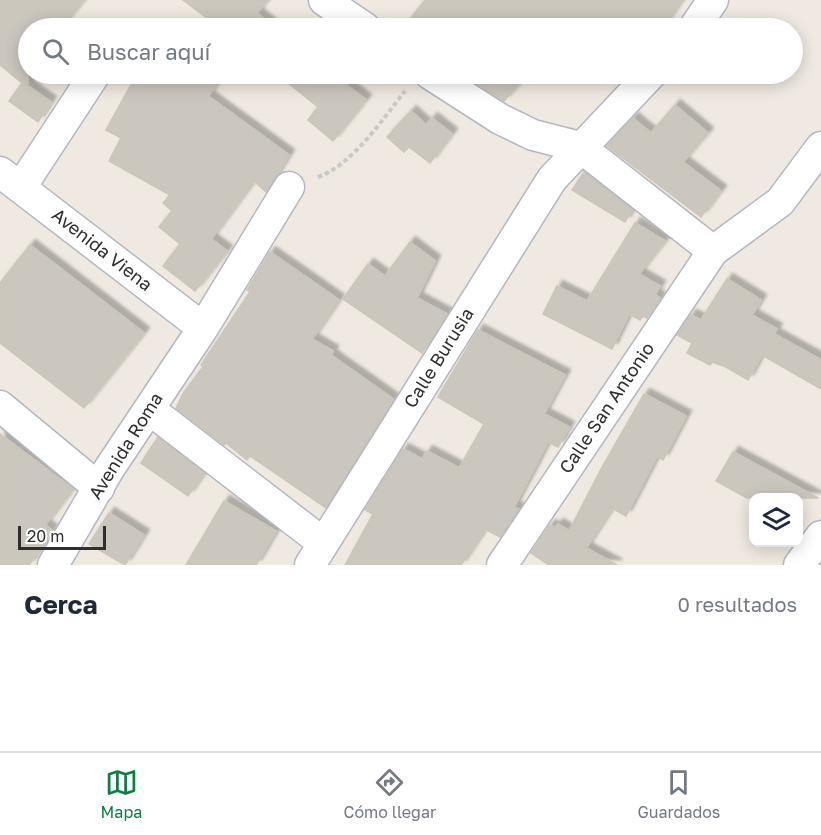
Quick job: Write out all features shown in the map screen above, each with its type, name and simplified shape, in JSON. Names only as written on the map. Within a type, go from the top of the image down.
[{"type":"street","points":[[324,0],[350,18]]},
{"type":"street","points":[[701,18],[713,0]]},
{"type":"street","points":[[10,180],[87,84]]},
{"type":"street","points":[[433,84],[533,135],[576,151],[713,251]]},
{"type":"street","name":"Calle Burusia","points":[[316,554],[552,179],[641,84]]},
{"type":"street","name":"Calle San Antonio","points":[[502,565],[713,251],[780,202],[821,147]]},
{"type":"street","name":"Avenida Viena","points":[[10,180],[203,328]]},
{"type":"street","name":"Avenida Roma","points":[[53,565],[289,187]]},
{"type":"street","points":[[0,406],[99,488]]},
{"type":"street","points":[[149,409],[316,554]]},
{"type":"street","points":[[799,565],[821,536]]},
{"type":"path","points":[[289,187],[329,173],[372,134],[416,84]]},
{"type":"building","points":[[0,0],[84,0],[69,18],[18,18],[18,80],[0,65]]},
{"type":"building","points":[[183,0],[268,0],[257,13],[263,18],[207,18]]},
{"type":"building","points":[[425,0],[682,0],[669,18],[411,18]]},
{"type":"building","points":[[21,84],[28,84],[51,102],[38,122],[9,101]]},
{"type":"building","points":[[131,84],[217,84],[208,96],[289,155],[266,192],[254,181],[211,239],[227,251],[195,291],[163,266],[180,244],[159,227],[172,211],[163,203],[170,195],[109,161],[121,138],[106,130]]},
{"type":"building","points":[[289,84],[345,84],[366,100],[333,141],[308,120],[318,107]]},
{"type":"building","points":[[478,84],[519,84],[504,101]]},
{"type":"building","points":[[675,105],[708,133],[683,162],[721,191],[701,217],[607,146],[633,118],[651,133]]},
{"type":"building","points":[[411,111],[426,125],[432,118],[452,134],[430,163],[409,147],[404,152],[387,137]]},
{"type":"building","points":[[584,172],[632,210],[625,222],[572,190]]},
{"type":"building","points":[[635,223],[665,241],[639,274],[660,286],[655,295],[660,298],[647,318],[643,316],[640,320],[629,314],[612,349],[543,314],[557,286],[587,301]]},
{"type":"building","points":[[410,242],[435,261],[417,298],[447,314],[422,353],[343,299],[368,264],[385,276]]},
{"type":"building","points":[[30,245],[144,333],[84,408],[0,343],[0,283]]},
{"type":"building","points":[[270,252],[339,300],[312,339],[333,351],[331,355],[393,399],[326,508],[250,456],[247,460],[226,443],[224,445],[176,408],[184,392],[203,367],[201,365],[250,292],[247,290]]},
{"type":"building","points":[[727,279],[761,300],[752,315],[777,329],[774,334],[821,360],[821,389],[762,355],[748,380],[726,367],[712,362],[710,365],[687,353],[692,343],[677,335],[691,315],[701,320]]},
{"type":"building","points":[[478,330],[565,375],[544,414],[569,427],[558,447],[548,442],[514,507],[519,509],[500,537],[485,529],[461,565],[345,565],[373,514],[365,510],[403,449],[422,459],[427,451],[459,468],[484,424],[438,397]]},
{"type":"building","points":[[644,394],[686,416],[663,460],[657,456],[626,516],[612,508],[586,548],[617,565],[549,565],[531,553],[550,525],[555,528],[558,524],[569,531]]},
{"type":"building","points":[[0,434],[73,489],[45,525],[52,530],[29,565],[0,565]]},
{"type":"building","points":[[158,437],[204,473],[188,496],[141,463]]},
{"type":"building","points":[[733,452],[818,498],[803,498],[803,493],[749,493],[749,498],[747,498],[716,481]]},
{"type":"building","points":[[224,501],[276,531],[256,565],[186,565]]},
{"type":"building","points":[[109,513],[144,535],[125,565],[89,544]]}]
